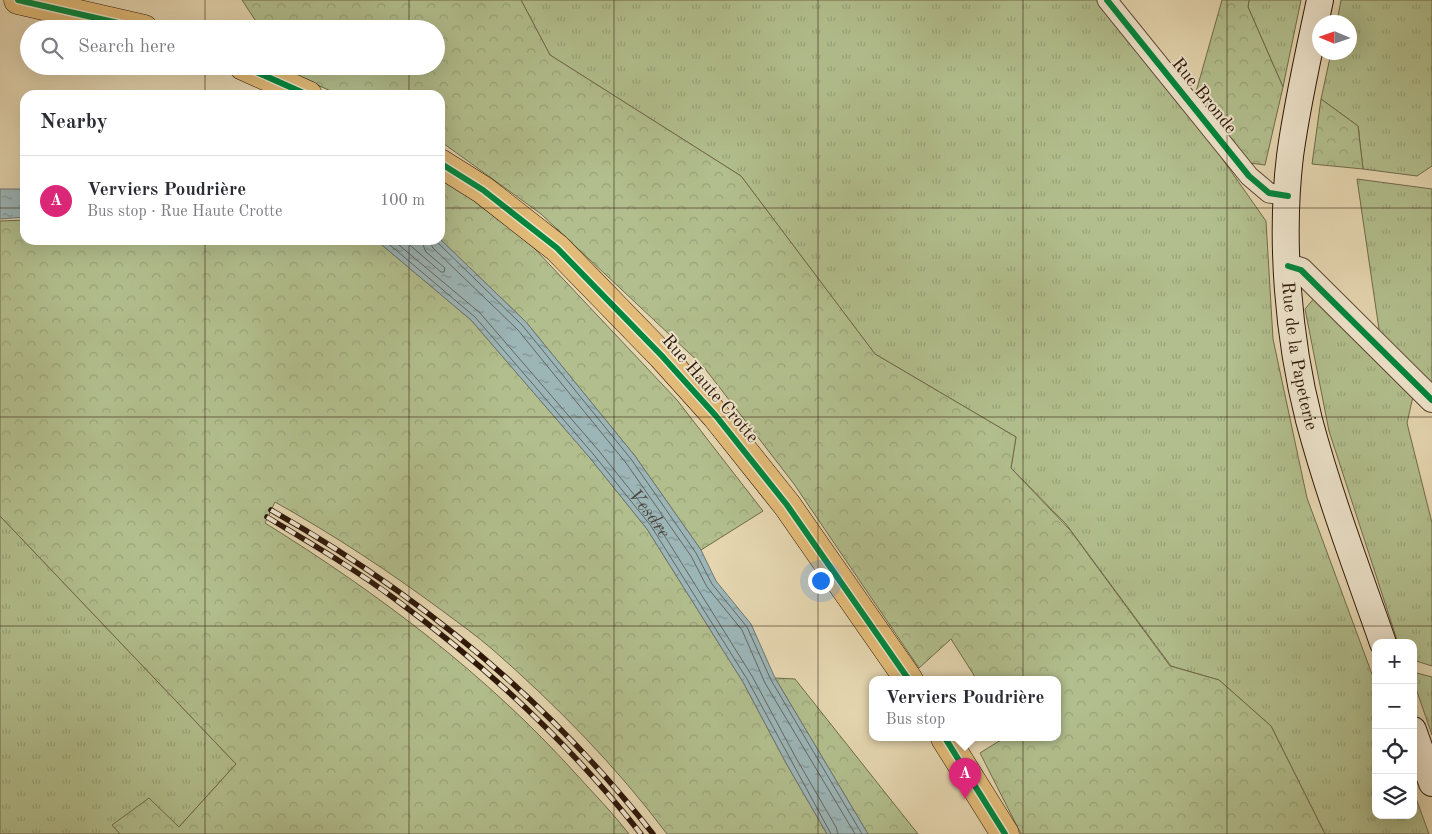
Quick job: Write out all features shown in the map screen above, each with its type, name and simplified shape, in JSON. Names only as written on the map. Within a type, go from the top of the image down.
[{"type":"main road","points":[[18,0],[105,20]]},
{"type":"main road","name":"Rue de la Papeterie","points":[[1320,0],[1290,157],[1288,266],[1293,325],[1309,419],[1336,508],[1382,639]]},
{"type":"main road","points":[[263,75],[297,90]]},
{"type":"main road","name":"Rue Haute Crotte","points":[[445,166],[483,190],[557,248],[662,356],[716,416],[787,506],[906,676]]},
{"type":"main road","points":[[947,741],[1005,834]]},
{"type":"main road","points":[[1417,741],[1432,783]]},
{"type":"street","name":"Rue Bronde","points":[[1107,0],[1249,176],[1269,193],[1288,196]]},
{"type":"street","points":[[1288,266],[1300,270],[1432,400]]},
{"type":"green space","points":[[242,0],[521,0],[550,55],[741,176],[875,354],[1016,437],[1011,468],[1070,530],[1170,666],[1219,680],[1271,726],[1325,834],[1021,834],[980,753],[999,741],[1061,741],[1061,676],[974,676],[951,639],[919,668],[794,484],[703,366],[541,214],[445,145],[445,90],[329,90],[294,75],[445,75],[445,20],[255,20]]},
{"type":"green space","points":[[521,0],[1098,0],[1209,140],[1266,221],[1273,339],[1307,498],[1372,674],[1372,819],[1417,819],[1417,801],[1429,834],[1325,834],[1271,726],[1219,680],[1171,666],[1066,524],[1011,468],[1016,437],[875,354],[741,176],[550,55]]},
{"type":"green space","points":[[1222,0],[1249,0],[1248,7],[1283,87],[1265,165],[1242,162],[1194,99]]},
{"type":"green space","points":[[1249,0],[1301,0],[1283,87],[1248,7]]},
{"type":"green space","points":[[1341,0],[1432,0],[1432,166],[1417,176],[1363,169],[1358,126],[1321,99],[1329,60],[1357,60],[1357,15],[1338,15]]},
{"type":"green space","points":[[1321,99],[1358,126],[1363,169],[1312,164]]},
{"type":"green space","points":[[1357,179],[1432,189],[1432,393],[1381,343]]},
{"type":"green space","points":[[445,180],[534,248],[677,400],[763,511],[701,550],[635,456],[526,322],[445,244]]},
{"type":"green space","points":[[20,220],[20,245],[382,245],[471,320],[590,458],[647,529],[743,682],[786,763],[827,834],[667,834],[606,760],[562,714],[492,649],[382,568],[319,527],[275,502],[265,523],[390,607],[468,670],[542,738],[629,834],[120,834],[112,825],[149,798],[179,827],[236,764],[0,516],[0,221]]},
{"type":"green space","points":[[1316,296],[1377,362],[1414,392],[1407,423],[1432,523],[1432,666],[1417,661],[1417,639],[1397,639],[1329,431],[1305,309]]},
{"type":"green space","points":[[0,516],[236,764],[179,827],[113,825],[120,834],[0,834]]},
{"type":"green space","points":[[1417,673],[1432,677],[1432,735],[1417,692]]},
{"type":"green space","points":[[775,678],[795,679],[918,834],[868,834]]},
{"type":"water","points":[[0,189],[20,189],[20,217],[0,219]]},
{"type":"water","name":"Vesdre","points":[[445,244],[526,322],[635,456],[701,550],[716,581],[751,624],[775,678],[868,834],[827,834],[786,763],[743,682],[647,529],[590,458],[471,320],[382,245]]},
{"type":"railway","points":[[271,510],[325,542],[378,577],[478,653],[570,739],[613,785],[653,834]]},
{"type":"railway","points":[[267,517],[332,556],[380,588],[462,651],[526,708],[556,738],[586,769],[641,834]]},
{"type":"cycle path","points":[[18,0],[105,20]]},
{"type":"cycle path","points":[[1107,0],[1249,176],[1269,193],[1288,196]]},
{"type":"cycle path","points":[[263,75],[297,90]]},
{"type":"cycle path","points":[[445,166],[483,190],[557,248],[662,356],[716,416],[787,505],[906,676]]},
{"type":"cycle path","points":[[1288,266],[1301,270],[1432,400]]},
{"type":"cycle path","points":[[947,741],[1005,834]]},
{"type":"place","name":"Verviers Poudrière","points":[[965,799]]}]
